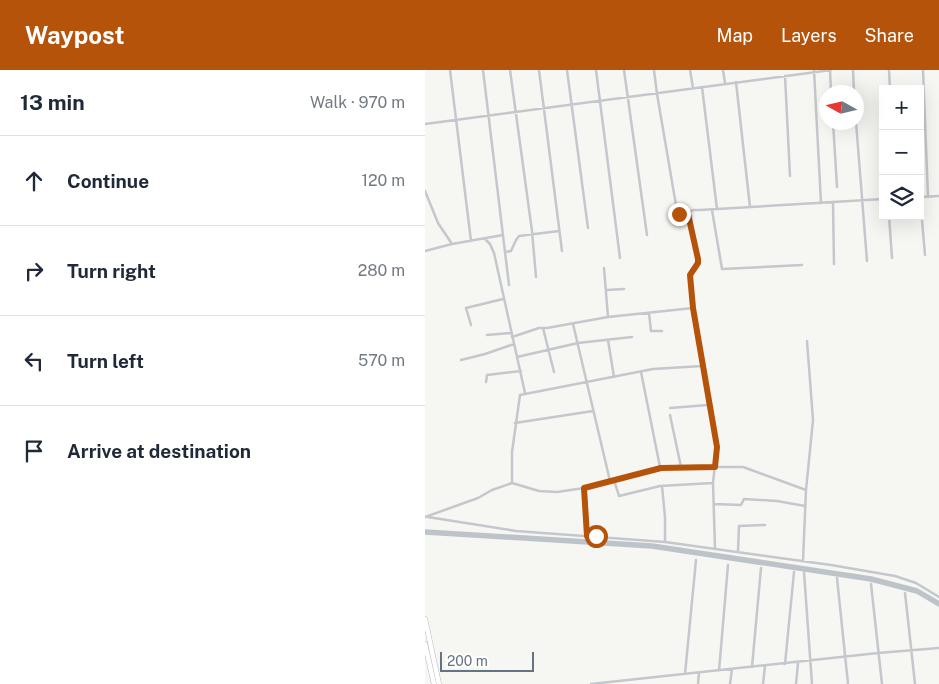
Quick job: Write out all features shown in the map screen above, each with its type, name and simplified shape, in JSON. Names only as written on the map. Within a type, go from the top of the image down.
[{"type":"highway","points":[[425,619],[439,684]]},
{"type":"highway","points":[[425,644],[434,684]]},
{"type":"street","points":[[450,70],[471,241]]},
{"type":"street","points":[[483,70],[509,285]]},
{"type":"street","points":[[510,70],[536,277]]},
{"type":"street","points":[[539,70],[562,252]]},
{"type":"street","points":[[567,70],[588,228]]},
{"type":"street","points":[[596,70],[620,258]]},
{"type":"street","points":[[624,70],[647,235]]},
{"type":"street","points":[[654,70],[677,211],[682,215],[688,214],[693,210],[879,200]]},
{"type":"street","points":[[690,70],[693,88]]},
{"type":"street","points":[[723,70],[725,83]]},
{"type":"street","points":[[425,124],[600,102],[814,71],[831,70],[831,85]]},
{"type":"street","points":[[853,70],[854,85]]},
{"type":"street","points":[[889,70],[890,85]]},
{"type":"street","points":[[923,70],[928,197]]},
{"type":"street","points":[[814,71],[821,203]]},
{"type":"street","points":[[785,76],[790,176]]},
{"type":"street","points":[[736,82],[751,208]]},
{"type":"street","points":[[702,87],[717,210]]},
{"type":"street","points":[[833,130],[837,187]]},
{"type":"street","points":[[857,130],[867,261]]},
{"type":"street","points":[[425,192],[438,223],[452,244]]},
{"type":"street","points":[[925,255],[920,197],[939,196]]},
{"type":"street","points":[[833,202],[834,264]]},
{"type":"street","points":[[712,210],[722,269],[803,265]]},
{"type":"street","points":[[688,214],[698,259],[698,263],[690,275],[693,308],[708,405],[717,447],[713,482],[715,548]]},
{"type":"street","points":[[889,220],[892,258]]},
{"type":"street","points":[[505,252],[511,251],[517,237],[559,231]]},
{"type":"street","points":[[425,252],[452,244],[503,235]]},
{"type":"street","points":[[485,239],[490,244],[494,253],[525,393]]},
{"type":"street","points":[[604,268],[608,317]]},
{"type":"street","points":[[605,290],[624,289]]},
{"type":"street","points":[[471,324],[466,308],[503,299]]},
{"type":"street","points":[[487,335],[511,335],[608,317],[693,308]]},
{"type":"street","points":[[649,313],[651,331],[662,331]]},
{"type":"street","points":[[573,324],[593,411],[612,480],[619,496],[662,486],[713,482]]},
{"type":"street","points":[[543,328],[555,372]]},
{"type":"street","points":[[517,357],[578,343],[632,337]]},
{"type":"street","points":[[608,340],[614,377]]},
{"type":"street","points":[[803,560],[806,490],[813,420],[807,341]]},
{"type":"street","points":[[461,360],[514,344]]},
{"type":"street","points":[[512,482],[512,452],[519,395],[641,372],[703,366]]},
{"type":"street","points":[[486,382],[487,375],[521,371]]},
{"type":"street","points":[[641,372],[661,468]]},
{"type":"street","points":[[670,408],[708,405]]},
{"type":"street","points":[[515,423],[593,411]]},
{"type":"street","points":[[670,415],[681,467]]},
{"type":"street","points":[[426,517],[478,498],[512,482],[539,491],[557,492],[584,488],[661,468],[743,467],[806,490]]},
{"type":"street","points":[[662,486],[665,542]]},
{"type":"street","points":[[584,488],[587,536]]},
{"type":"street","points":[[714,504],[741,505],[744,499],[777,501],[805,506]]},
{"type":"street","points":[[426,517],[517,531],[665,542],[803,560],[895,576],[915,583],[939,597]]},
{"type":"street","points":[[738,551],[739,526],[765,525]]},
{"type":"street","points":[[685,674],[696,560]]},
{"type":"street","points":[[719,671],[728,565]]},
{"type":"street","points":[[752,667],[761,568]]},
{"type":"street","points":[[785,664],[794,572]]},
{"type":"street","points":[[804,572],[812,684]]},
{"type":"street","points":[[837,578],[848,684]]},
{"type":"street","points":[[871,584],[882,684]]},
{"type":"street","points":[[905,593],[915,684]]},
{"type":"street","points":[[591,684],[939,648]]},
{"type":"street","points":[[796,684],[798,662]]},
{"type":"street","points":[[763,684],[765,666]]},
{"type":"street","points":[[730,684],[732,669]]},
{"type":"street","points":[[698,684],[699,673]]},
{"type":"waterway","points":[[425,532],[652,546],[871,579],[917,591],[939,604]]},
{"type":"route","points":[[596,536],[587,536],[584,488],[661,468],[715,467],[717,447],[708,405],[693,308],[690,275],[698,263],[698,259],[688,214],[679,214]]}]
